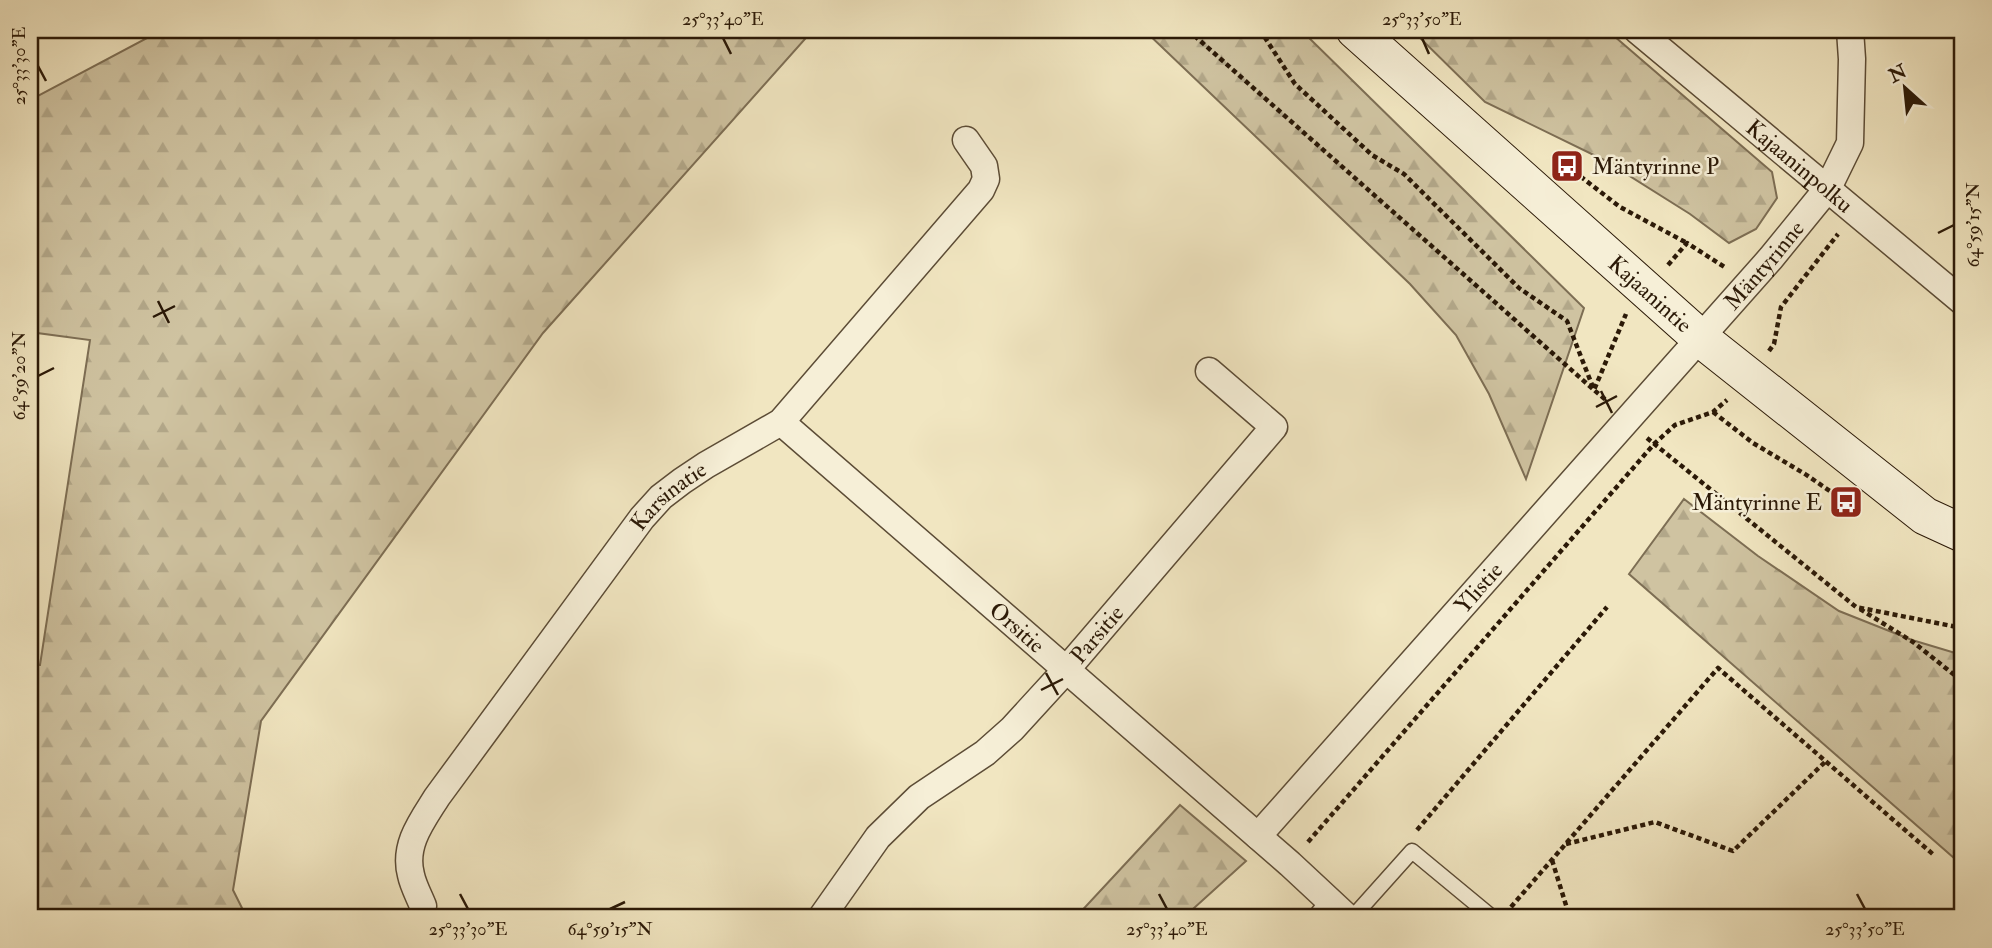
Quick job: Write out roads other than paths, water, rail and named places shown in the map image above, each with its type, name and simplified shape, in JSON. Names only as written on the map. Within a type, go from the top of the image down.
[{"type":"main road","name":"Kajaanintie","points":[[1355,30],[1700,338],[1925,516],[1962,533]]},
{"type":"street","name":"Kajaaninpolku","points":[[1637,30],[1962,301]]},
{"type":"street","name":"Mäntyrinne","points":[[1700,338],[1828,188],[1850,144],[1850,30]]},
{"type":"street","name":"Karsinatie","points":[[423,906],[411,876],[408,855],[415,833],[437,797],[634,529],[661,497],[706,465],[781,422],[981,190],[986,179],[984,166],[966,140]]},
{"type":"street","name":"Ylistie","points":[[1258,836],[1700,338]]},
{"type":"street","name":"Parsitie","points":[[821,918],[878,837],[919,797],[985,753],[1012,729],[1066,670],[1274,427],[1209,371]]},
{"type":"street","name":"Orsitie","points":[[781,422],[1290,864],[1321,909],[1350,918]]},
{"type":"lane","points":[[1350,918],[1412,850],[1493,918]]},
{"type":"place","name":"Mäntyrinne P","points":[[1567,166]]},
{"type":"place","name":"Mäntyrinne E","points":[[1846,502]]}]
